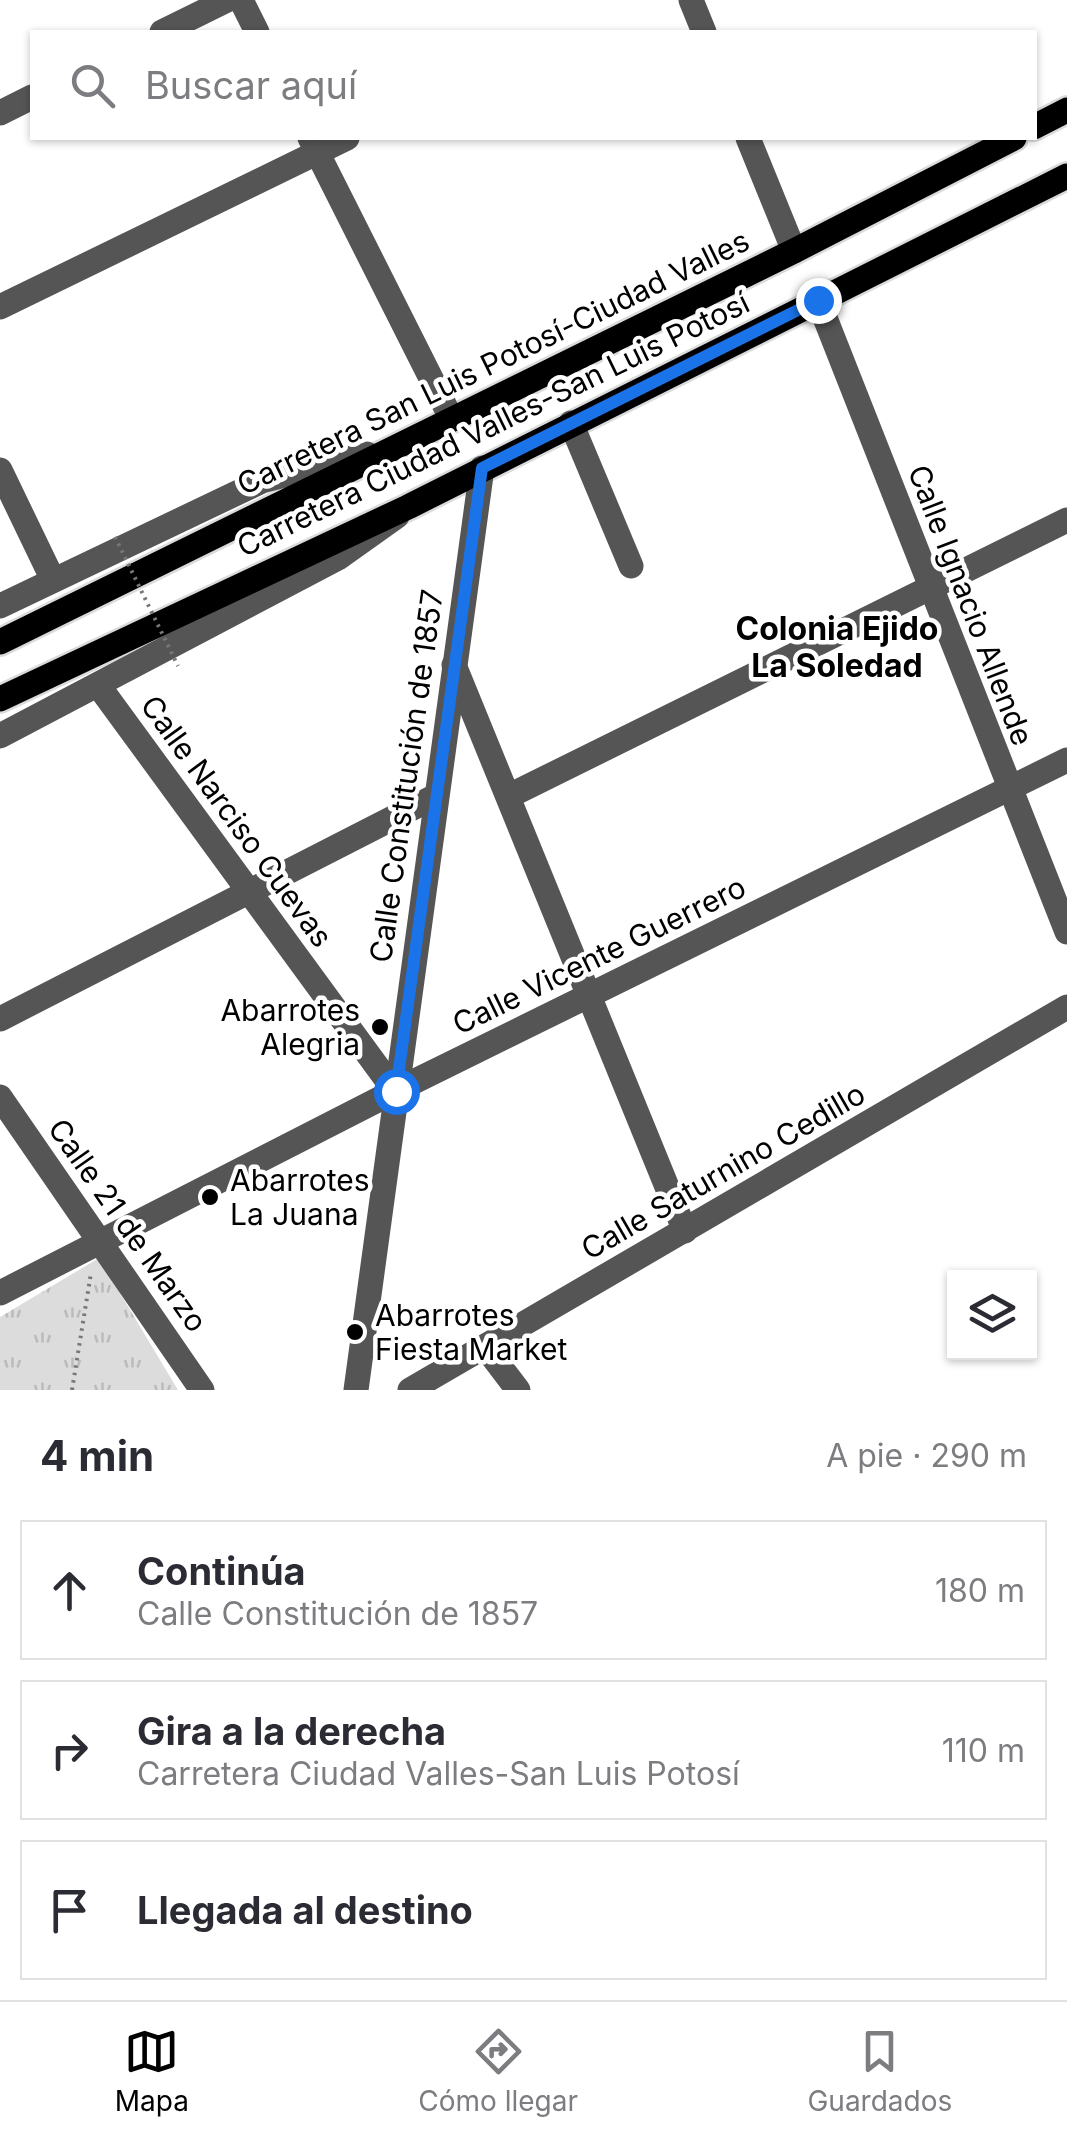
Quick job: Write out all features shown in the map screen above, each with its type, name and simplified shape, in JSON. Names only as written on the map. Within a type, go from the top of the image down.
[{"type":"main road","points":[[1037,125],[1067,110]]},
{"type":"main road","name":"Carretera San Luis Potosí-Ciudad Valles","points":[[0,642],[794,251],[1010,140]]},
{"type":"main road","name":"Carretera Ciudad Valles-San Luis Potosí","points":[[0,699],[408,507],[1067,176]]},
{"type":"street","points":[[166,30],[228,0]]},
{"type":"street","points":[[241,0],[257,30]]},
{"type":"street","points":[[691,0],[703,30]]},
{"type":"street","points":[[0,112],[30,97]]},
{"type":"street","points":[[749,140],[794,251]]},
{"type":"street","points":[[0,307],[314,145],[451,418]]},
{"type":"street","name":"Calle Ignacio Allende","points":[[818,300],[1067,932]]},
{"type":"street","points":[[571,424],[632,566]]},
{"type":"street","points":[[0,606],[262,482],[392,448]]},
{"type":"street","name":"Calle Constitución de 1857","points":[[356,1390],[482,468]]},
{"type":"street","points":[[0,470],[53,580]]},
{"type":"street","points":[[0,736],[338,558],[374,536],[408,507]]},
{"type":"street","points":[[509,796],[1067,520]]},
{"type":"street","points":[[454,666],[685,1231]]},
{"type":"street","name":"Calle Narciso Cuevas","points":[[98,686],[396,1091]]},
{"type":"street","name":"Calle Vicente Guerrero","points":[[0,1293],[97,1254],[396,1091],[1067,760]]},
{"type":"street","points":[[0,1019],[436,796]]},
{"type":"street","name":"Calle Saturnino Cedillo","points":[[410,1390],[1067,1007]]},
{"type":"street","name":"Calle 21 de Marzo","points":[[0,1097],[97,1254],[202,1390]]},
{"type":"street","points":[[486,1348],[518,1390]]},
{"type":"path","points":[[115,536],[178,666]]},
{"type":"path","points":[[77,1273],[97,1254]]},
{"type":"path","points":[[97,1254],[102,1280]]},
{"type":"path","points":[[72,1390],[97,1254]]},
{"type":"green space","points":[[99,1258],[178,1390],[0,1390],[0,1317]]},
{"type":"place","name":"Abarrotes Alegria","points":[[380,1027]]},
{"type":"place","name":"Abarrotes La Juana","points":[[210,1197]]},
{"type":"place","name":"Abarrotes Fiesta Market","points":[[355,1332]]},
{"type":"district","name":"Colonia Ejido La Soledad","points":[[837,646]]},
{"type":"route","points":[[396,1091],[482,468],[818,300]]}]
